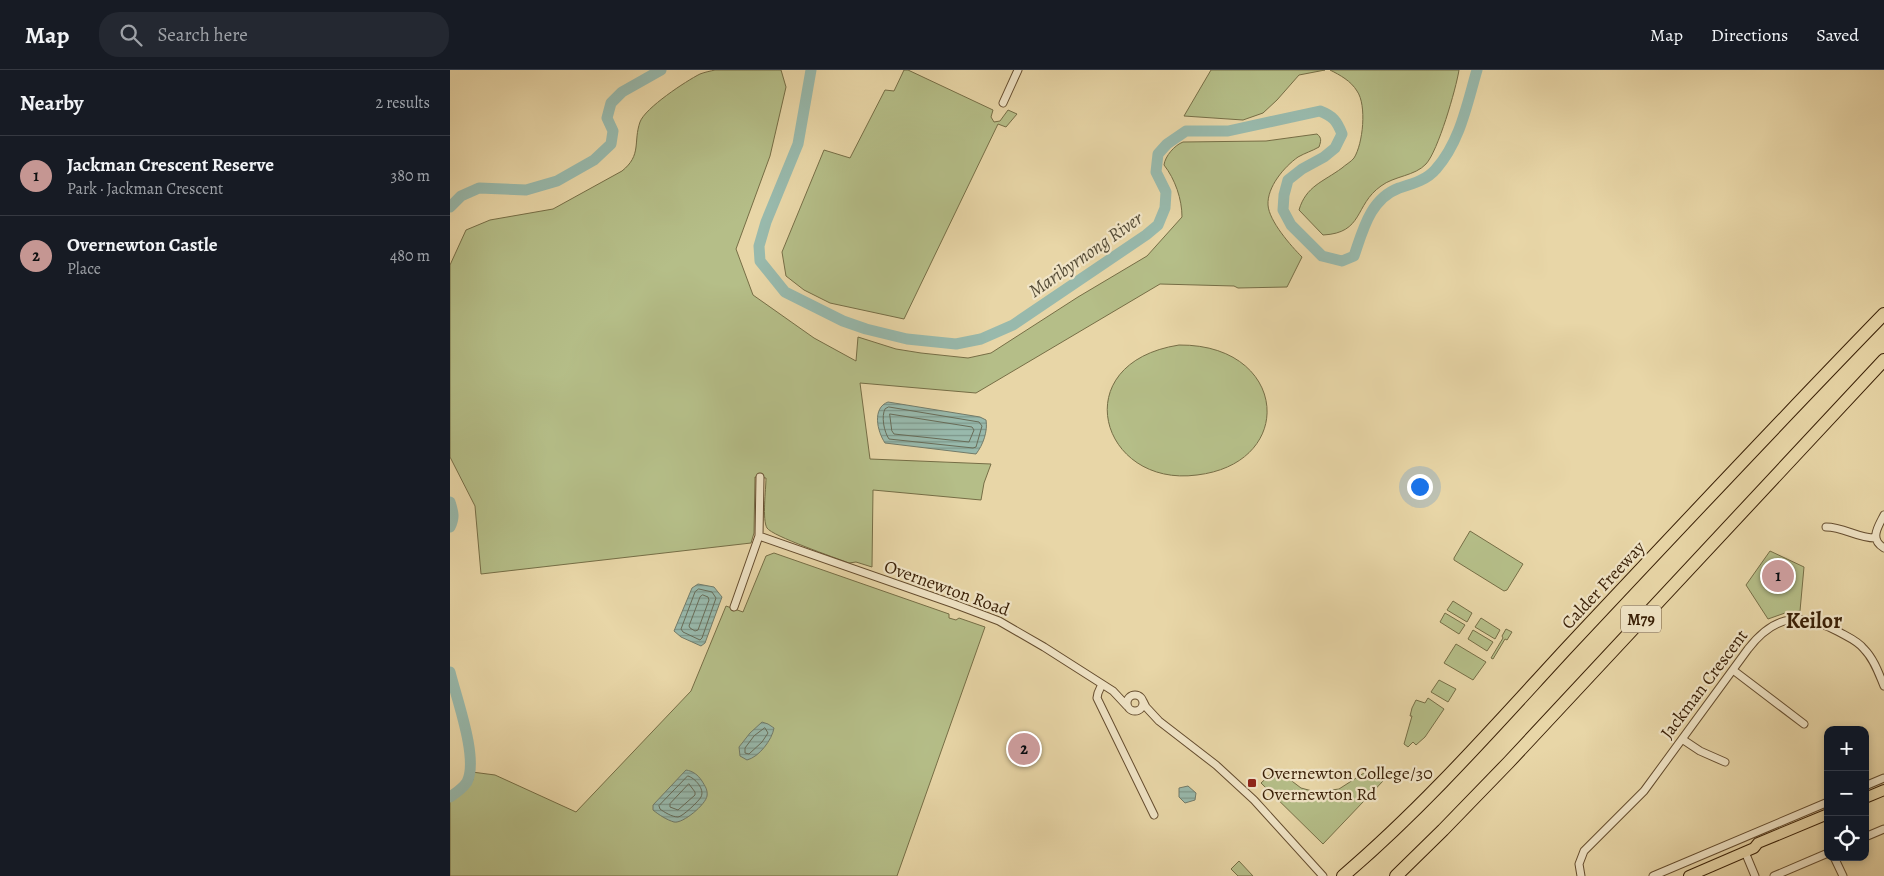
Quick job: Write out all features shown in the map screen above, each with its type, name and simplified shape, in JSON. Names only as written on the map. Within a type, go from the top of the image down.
[{"type":"highway","name":"Calder Freeway","points":[[1343,876],[1389,834],[1450,773],[1668,540],[1884,314]]},
{"type":"highway","name":"M79","points":[[1396,876],[1508,763],[1884,360]]},
{"type":"main road","points":[[1869,796],[1884,790]]},
{"type":"main road","points":[[1869,804],[1884,798]]},
{"type":"main road","points":[[1750,850],[1758,843],[1824,816]]},
{"type":"main road","points":[[1689,876],[1750,850],[1761,849],[1824,823]]},
{"type":"street","points":[[1003,103],[1018,70]]},
{"type":"street","points":[[734,607],[759,536],[760,477]]},
{"type":"street","points":[[1879,544],[1875,533],[1884,515]]},
{"type":"street","points":[[1826,527],[1840,528],[1879,544]]},
{"type":"street","name":"Overnewton Road","points":[[759,536],[992,618],[1044,647],[1107,688],[1127,706]]},
{"type":"street","name":"Jackman Crescent","points":[[1581,876],[1580,864],[1584,851],[1638,798],[1754,640],[1768,628],[1783,621],[1804,619],[1818,622],[1858,643],[1866,650],[1884,686]]},
{"type":"street","points":[[1733,670],[1804,724]]},
{"type":"street","points":[[1107,688],[1097,696],[1154,815]]},
{"type":"street","name":"Overnewton Road","points":[[1107,688],[1132,696]]},
{"type":"street","points":[[1159,721],[1137,711],[1130,710],[1127,706],[1127,701],[1132,696],[1138,696],[1159,721],[1243,789],[1276,822],[1323,876]]},
{"type":"street","points":[[1137,711],[1142,708],[1143,701]]},
{"type":"street","points":[[1682,739],[1700,751],[1725,762]]},
{"type":"street","points":[[1869,784],[1884,778]]},
{"type":"street","points":[[1653,876],[1824,804]]},
{"type":"street","points":[[1869,835],[1884,829]]},
{"type":"street","points":[[1750,850],[1755,876]]},
{"type":"street","points":[[1774,876],[1824,855]]},
{"type":"street","points":[[1836,861],[1843,876]]},
{"type":"green space","points":[[715,70],[781,70],[786,87],[770,156],[736,249],[753,295],[814,338],[856,361],[858,337],[896,349],[921,353],[968,358],[991,353],[1078,297],[1147,256],[1182,217],[1181,203],[1177,190],[1164,165],[1171,151],[1183,142],[1266,141],[1319,135],[1321,140],[1319,147],[1298,157],[1287,166],[1277,178],[1268,198],[1269,211],[1276,226],[1302,257],[1287,287],[1238,288],[1234,286],[1160,284],[976,393],[860,383],[870,459],[991,464],[984,483],[981,500],[873,490],[872,567],[856,562],[849,563],[771,532],[767,528],[765,518],[766,478],[755,477],[754,533],[751,543],[481,574],[475,506],[450,457],[450,265],[466,230],[490,220],[553,209],[622,171],[635,154],[638,129],[643,116],[667,95],[694,77]]},
{"type":"green space","points":[[904,70],[908,70],[993,110],[991,117],[994,122],[1000,121],[1008,110],[1017,114],[1006,127],[998,124],[904,319],[830,303],[804,290],[786,276],[782,252],[824,150],[850,158],[885,90],[894,91]]},
{"type":"green space","points":[[1211,70],[1325,70],[1299,75],[1263,113],[1243,120],[1184,116]]},
{"type":"green space","points":[[1330,70],[1459,70],[1441,134],[1426,164],[1416,171],[1386,183],[1372,193],[1352,224],[1346,229],[1323,235],[1299,210],[1306,195],[1311,190],[1354,158],[1360,144],[1363,124],[1362,105],[1355,87]]},
{"type":"green space","points":[[1179,345],[1215,350],[1242,363],[1259,383],[1267,405],[1264,428],[1252,449],[1230,466],[1197,475],[1164,474],[1137,463],[1118,444],[1108,422],[1109,397],[1120,375],[1143,356]]},
{"type":"green space","points":[[1470,531],[1523,564],[1507,590],[1504,591],[1454,560]]},
{"type":"green space","points":[[1770,551],[1804,567],[1800,611],[1785,613],[1768,619],[1746,585]]},
{"type":"green space","points":[[774,553],[949,614],[949,618],[956,620],[959,618],[985,627],[897,876],[450,876],[450,794],[460,795],[473,780],[472,772],[495,775],[576,812],[691,691],[726,606],[743,612],[766,556]]},
{"type":"green space","points":[[1453,601],[1472,613],[1467,622],[1447,610]]},
{"type":"green space","points":[[1445,613],[1465,625],[1459,634],[1440,622]]},
{"type":"green space","points":[[1481,618],[1500,630],[1495,639],[1475,627]]},
{"type":"green space","points":[[1506,629],[1512,632],[1507,640],[1505,639],[1493,659],[1491,658]]},
{"type":"green space","points":[[1473,630],[1493,642],[1487,651],[1468,639]]},
{"type":"green space","points":[[1456,644],[1486,662],[1473,680],[1444,663]]},
{"type":"green space","points":[[1439,680],[1456,689],[1448,702],[1431,692]]},
{"type":"green space","points":[[1428,698],[1444,709],[1425,737],[1416,745],[1413,742],[1408,747],[1404,744],[1412,716],[1410,716],[1412,708],[1416,700],[1425,703]]},
{"type":"green space","points":[[1276,769],[1301,788],[1316,792],[1339,789],[1367,771],[1376,773],[1383,781],[1323,844],[1261,783]]},
{"type":"green space","points":[[1239,861],[1253,876],[1238,876],[1231,869]]},
{"type":"water","points":[[888,402],[980,417],[986,420],[986,433],[983,442],[976,454],[885,443],[878,426],[878,414],[883,405]]},
{"type":"water","points":[[698,584],[714,587],[722,597],[705,643],[701,646],[681,637],[674,631],[692,588]]},
{"type":"water","points":[[762,722],[774,728],[773,733],[768,743],[760,752],[747,760],[740,756],[739,747]]},
{"type":"water","points":[[686,770],[697,775],[706,788],[707,796],[703,804],[694,813],[683,820],[674,822],[653,810],[653,805]]},
{"type":"water","points":[[1188,786],[1196,793],[1195,800],[1185,803],[1179,797],[1179,788]]},
{"type":"waterway","name":"Maribyrnong River","points":[[450,207],[461,196],[479,188],[526,190],[557,181],[594,160],[611,144],[613,131],[607,118],[611,103],[622,92],[661,70]]},
{"type":"waterway","name":"Maribyrnong River","points":[[811,70],[798,144],[766,222],[759,246],[760,261],[785,292],[843,321],[907,339],[956,344],[981,339],[1013,325],[1158,225],[1165,208],[1166,192],[1156,172],[1158,154],[1167,144],[1186,131],[1228,131],[1320,111],[1331,117],[1342,134],[1335,148],[1288,180],[1283,210],[1291,225],[1322,256],[1342,261],[1354,256],[1374,207],[1389,193],[1428,176],[1444,158],[1462,122],[1477,70]]},
{"type":"waterway","name":"Maribyrnong River","points":[[450,502],[453,514],[450,527]]},
{"type":"waterway","name":"Maribyrnong River","points":[[450,672],[465,728],[470,759],[470,772],[467,782],[450,797]]},
{"type":"place","name":"Jackman Crescent Reserve","points":[[1778,576]]},
{"type":"place","name":"Overnewton Castle","points":[[1024,749]]},
{"type":"place","name":"Overnewton College/30 Overnewton Rd","points":[[1252,783]]},
{"type":"district","name":"Keilor","points":[[1814,620]]}]
